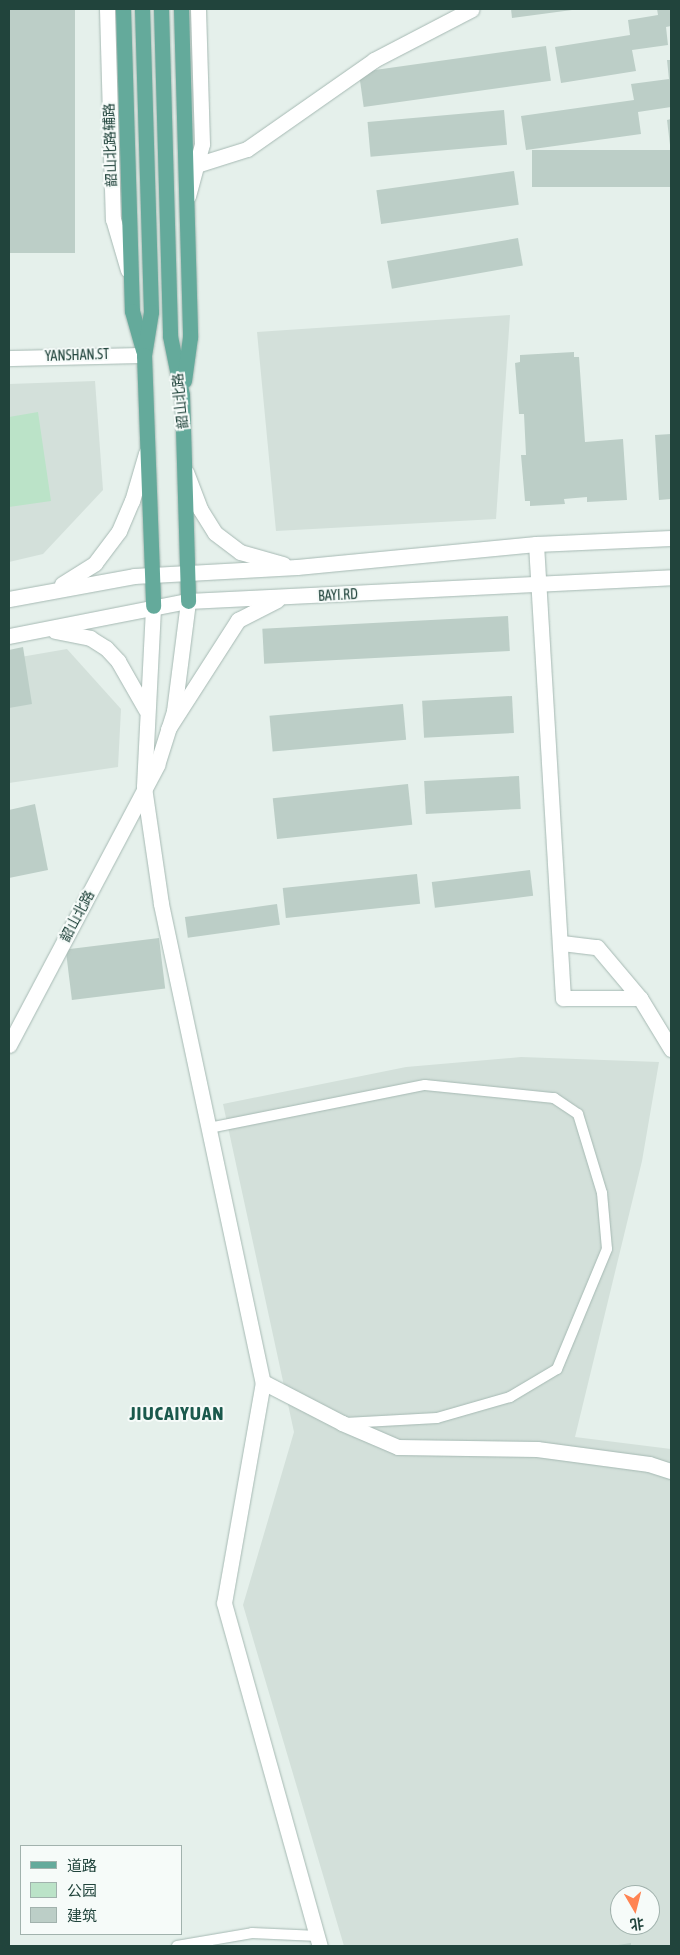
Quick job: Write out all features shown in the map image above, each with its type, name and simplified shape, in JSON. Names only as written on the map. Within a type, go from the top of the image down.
[{"type":"main road","points":[[123,9],[132,311],[144,355]]},
{"type":"main road","name":"韶山北路","points":[[142,9],[151,312],[144,355],[149,439],[153,606]]},
{"type":"main road","name":"韶山北路","points":[[161,9],[170,336],[182,395],[188,601]]},
{"type":"main road","points":[[181,9],[190,337],[182,395]]},
{"type":"street","name":"韶山北路辅路","points":[[106,9],[113,219],[131,278]]},
{"type":"street","points":[[186,199],[202,144],[198,9]]},
{"type":"street","points":[[196,165],[247,149],[374,60],[472,9]]},
{"type":"street","name":"YANSHAN.ST","points":[[9,358],[144,355]]},
{"type":"street","points":[[44,592],[64,584],[95,563],[119,532],[132,501],[149,439]]},
{"type":"street","points":[[185,470],[200,509],[215,533],[227,544],[240,552],[296,567]]},
{"type":"street","points":[[9,599],[152,576],[296,567],[536,544],[671,538]]},
{"type":"street","points":[[536,544],[562,943],[563,998],[640,998]]},
{"type":"street","name":"BAYI.RD","points":[[9,636],[153,606],[188,601],[540,586],[671,577]]},
{"type":"street","points":[[168,729],[238,620],[282,597]]},
{"type":"street","name":"韶山北路","points":[[9,1045],[157,765],[174,711],[188,601]]},
{"type":"street","name":"韶山北路","points":[[144,787],[146,710],[151,677],[153,606]]},
{"type":"street","points":[[48,629],[90,638],[106,648],[118,661],[146,710]]},
{"type":"street","points":[[144,787],[161,904],[263,1382],[224,1603],[318,1943]]},
{"type":"street","points":[[562,943],[597,947],[640,998],[671,1049]]},
{"type":"street","points":[[263,1382],[342,1423],[398,1447],[537,1449],[650,1464],[671,1471]]},
{"type":"lane","points":[[209,1128],[425,1085],[554,1098],[578,1114],[602,1193],[607,1249],[557,1369],[510,1397],[437,1418],[342,1423]]},
{"type":"lane","points":[[177,1946],[252,1933],[318,1943]]},
{"type":"shaded area","points":[[510,315],[496,519],[276,531],[257,332]]},
{"type":"shaded area","points":[[95,381],[103,490],[43,554],[9,562],[9,384]]},
{"type":"shaded area","points":[[67,649],[121,709],[118,767],[9,783],[9,659]]},
{"type":"shaded area","points":[[521,1057],[659,1062],[642,1161],[575,1437],[671,1449],[671,1946],[344,1946],[243,1605],[294,1432],[223,1104],[406,1067]]},
{"type":"green space","points":[[38,412],[51,501],[9,507],[9,417]]},
{"type":"building","points":[[9,9],[75,9],[75,253],[9,253]]},
{"type":"building","points":[[511,9],[572,9],[572,10],[512,18]]},
{"type":"building","points":[[657,9],[671,9],[671,26],[666,27],[668,45],[632,50],[636,71],[561,83],[555,47],[630,35],[628,20],[658,15]]},
{"type":"building","points":[[546,46],[551,81],[364,107],[359,72]]},
{"type":"building","points":[[667,60],[671,60],[671,107],[638,112],[641,134],[526,150],[521,116],[634,100],[631,84],[669,79]]},
{"type":"building","points":[[504,110],[507,145],[371,157],[368,122]]},
{"type":"building","points":[[671,119],[671,145],[670,145],[667,120]]},
{"type":"building","points":[[532,150],[671,150],[671,187],[532,187]]},
{"type":"building","points":[[514,171],[519,205],[381,224],[376,190]]},
{"type":"building","points":[[518,238],[523,266],[392,289],[387,261]]},
{"type":"building","points":[[574,352],[574,357],[579,357],[585,442],[623,439],[627,500],[587,502],[587,497],[564,499],[565,504],[530,506],[530,501],[525,501],[521,455],[526,455],[524,414],[519,414],[515,363],[520,362],[520,355]]},
{"type":"building","points":[[671,434],[671,499],[659,500],[655,435]]},
{"type":"building","points":[[508,616],[510,651],[264,664],[262,629]]},
{"type":"building","points":[[23,647],[32,704],[9,708],[9,650]]},
{"type":"building","points":[[512,696],[514,733],[424,738],[422,701]]},
{"type":"building","points":[[403,704],[406,740],[273,752],[270,716]]},
{"type":"building","points":[[519,776],[521,809],[426,814],[424,781]]},
{"type":"building","points":[[408,784],[412,825],[277,839],[273,798]]},
{"type":"building","points":[[35,804],[48,870],[9,878],[9,810]]},
{"type":"building","points":[[530,870],[533,896],[435,908],[432,882]]},
{"type":"building","points":[[417,874],[420,904],[286,918],[283,888]]},
{"type":"building","points":[[277,904],[280,925],[188,938],[185,917]]},
{"type":"building","points":[[159,938],[165,989],[72,1000],[66,949]]},
{"type":"building","points":[[631,1943],[631,1946],[618,1946],[618,1945]]},
{"type":"district","name":"JIUCAIYUAN","points":[[177,1414]]}]
